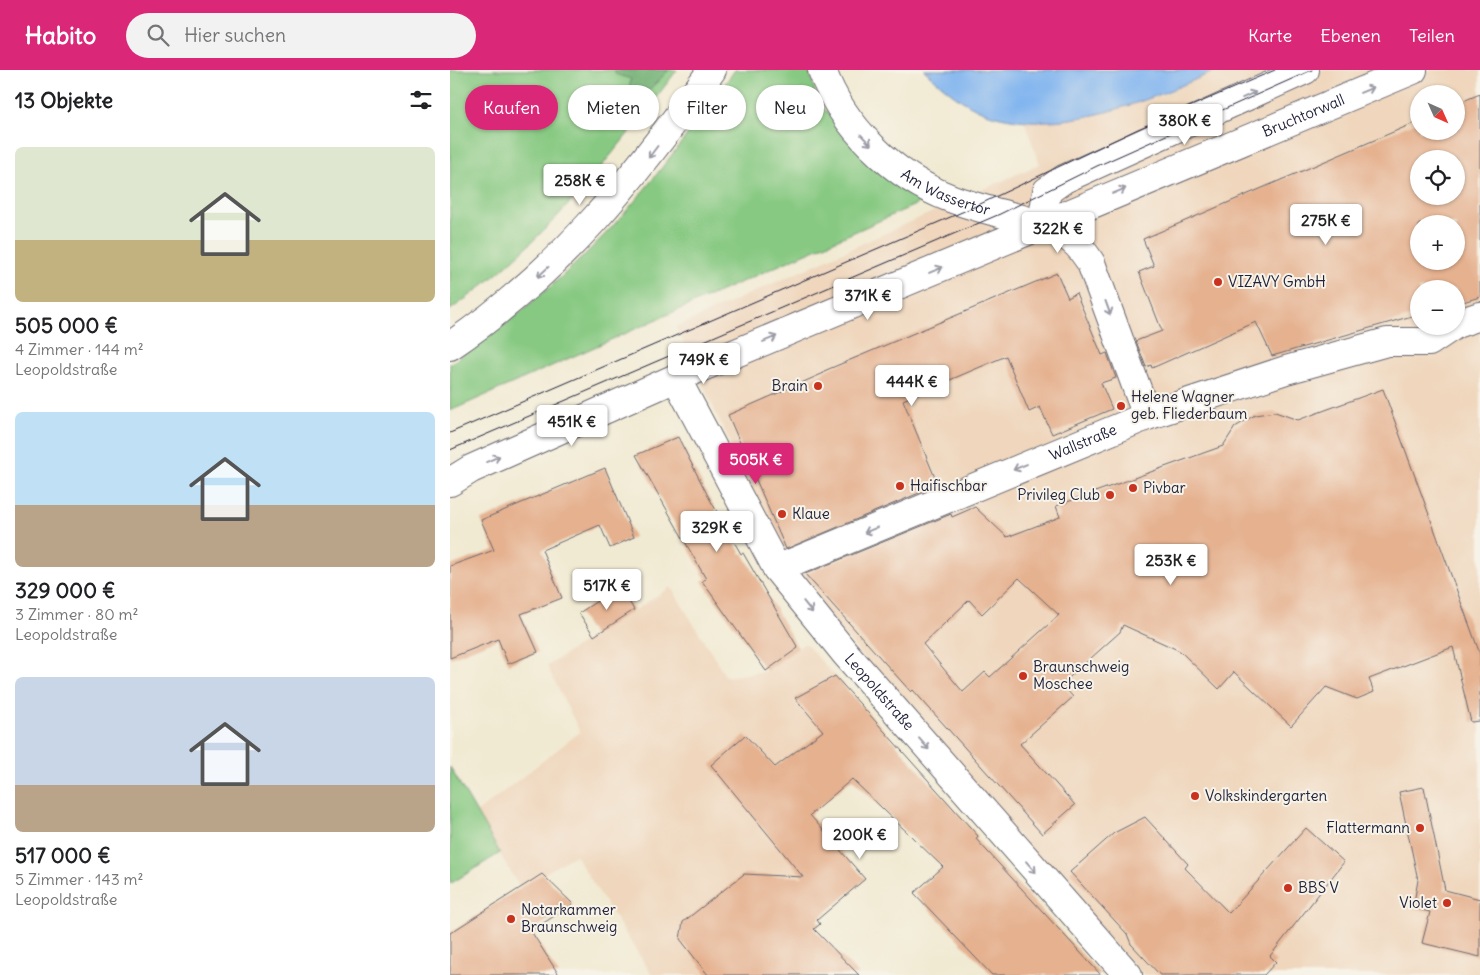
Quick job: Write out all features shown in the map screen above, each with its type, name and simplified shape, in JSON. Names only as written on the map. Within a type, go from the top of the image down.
[{"type":"street","points":[[450,346],[518,295],[590,226],[639,170],[712,70]]},
{"type":"street","name":"Am Wassertor","points":[[822,70],[829,90],[857,131],[878,151],[918,183],[959,201],[1042,224],[1071,238],[1091,263],[1147,416]]},
{"type":"street","points":[[1042,224],[1047,191],[1064,179],[1305,70]]},
{"type":"street","name":"Bruchtorwall","points":[[450,482],[471,469],[676,378],[1413,70]]},
{"type":"street","name":"Wallstraße","points":[[1465,321],[1480,316]]},
{"type":"street","name":"Wallstraße","points":[[777,569],[1147,416],[1286,370],[1387,342],[1429,342],[1440,335]]},
{"type":"street","name":"Leopoldstraße","points":[[676,378],[777,569],[845,653],[1128,975]]},
{"type":"shaded area","points":[[1217,70],[1480,70],[1480,975],[1144,975],[1100,929],[791,574],[676,327],[1040,164],[1024,121],[1084,118],[1163,95]]},
{"type":"shaded area","points":[[671,587],[726,677],[766,671],[805,643],[894,741],[810,815],[865,879],[829,909],[762,975],[652,975],[575,855],[520,888],[476,813],[580,732],[547,666]]},
{"type":"green space","points":[[450,70],[677,70],[659,93],[659,85],[568,85],[568,130],[631,130],[600,168],[545,229],[484,285],[450,310]]},
{"type":"green space","points":[[615,70],[669,70],[654,85],[630,85],[631,79],[615,74]]},
{"type":"green space","points":[[735,70],[809,70],[813,85],[756,85],[756,130],[824,130],[824,109],[871,162],[924,201],[450,411],[450,364],[541,295],[604,236],[652,180],[690,130],[746,130],[746,85],[724,85]]},
{"type":"green space","points":[[450,767],[500,853],[450,884]]},
{"type":"water","points":[[924,70],[1217,70],[1134,104],[1074,119],[1044,121],[1015,120],[986,113],[969,105],[953,94]]},
{"type":"building","points":[[1480,94],[1480,297],[1465,301],[1465,280],[1410,280],[1410,317],[1272,356],[1256,322],[1152,368],[1151,365],[1146,367],[1136,341],[1162,331],[1139,272],[1154,266],[1143,239],[1410,125],[1410,140],[1465,140],[1465,100]]},
{"type":"building","points":[[1057,273],[1068,298],[1076,293],[1102,355],[1107,353],[1116,378],[1101,383],[1112,409],[1052,434],[1040,407],[1029,412],[1006,356],[903,400],[938,485],[786,549],[728,415],[824,373],[824,371]]},
{"type":"building","points":[[1383,389],[1480,654],[1480,721],[1471,722],[1453,647],[1369,679],[1374,692],[1357,699],[1326,687],[1291,726],[1234,672],[1219,689],[1180,651],[1123,625],[1120,632],[1062,684],[1073,697],[1020,744],[1075,805],[1042,834],[913,690],[911,692],[805,574],[951,514],[952,517],[975,507],[1007,537],[1060,517],[1056,506],[1223,446],[1235,427],[1255,415],[1275,412],[1298,420]],"holes":[[[1019,578],[1059,615],[990,677],[985,672],[963,692],[923,644],[969,600],[982,614]]]},
{"type":"building","points":[[678,437],[708,496],[798,648],[766,671],[702,581],[706,579],[636,455]]},
{"type":"building","points":[[605,468],[634,537],[610,548],[600,525],[542,550],[562,598],[521,614],[538,652],[508,664],[498,639],[450,658],[450,566],[494,550],[481,520]]},
{"type":"building","points":[[620,586],[634,610],[594,636],[579,613]]},
{"type":"building","points":[[835,676],[978,836],[976,839],[1101,975],[992,975],[914,893],[943,867],[852,779],[810,815],[865,879],[817,920],[820,924],[814,929],[859,975],[708,975],[680,939],[683,922],[744,874],[803,877],[711,765],[745,735],[775,767],[823,731],[795,698]]},
{"type":"building","points":[[1424,787],[1445,890],[1480,899],[1480,957],[1422,943],[1430,912],[1413,908],[1418,880],[1399,792]]},
{"type":"building","points":[[1145,817],[1188,864],[1185,868],[1229,913],[1306,828],[1344,862],[1270,956],[1276,962],[1264,975],[1160,975],[1131,944],[1127,934],[1070,872],[1114,833]]},
{"type":"building","name":"Notarkammer Braunschweig","points":[[542,874],[573,904],[531,931],[559,975],[450,975],[450,933]]},
{"type":"tram line","points":[[450,433],[976,206],[1138,129],[1275,70]]},
{"type":"tram line","points":[[450,450],[1000,214],[1097,166],[1312,70]]},
{"type":"place","name":"VIZAVY GmbH","points":[[1218,282]]},
{"type":"place","name":"Brain","points":[[818,386]]},
{"type":"place","name":"Helene Wagner geb. Fliederbaum","points":[[1121,406]]},
{"type":"place","name":"Haifischbar","points":[[900,486]]},
{"type":"place","name":"Pivbar","points":[[1133,488]]},
{"type":"place","name":"Privileg Club","points":[[1110,495]]},
{"type":"place","name":"Klaue","points":[[782,514]]},
{"type":"place","name":"Braunschweig Moschee","points":[[1023,676]]},
{"type":"place","name":"Volkskindergarten","points":[[1195,796]]},
{"type":"place","name":"Flattermann","points":[[1420,828]]},
{"type":"place","name":"BBS V","points":[[1288,888]]},
{"type":"place","name":"Violet","points":[[1447,903]]},
{"type":"place","name":"Notarkammer Braunschweig","points":[[511,919]]}]
